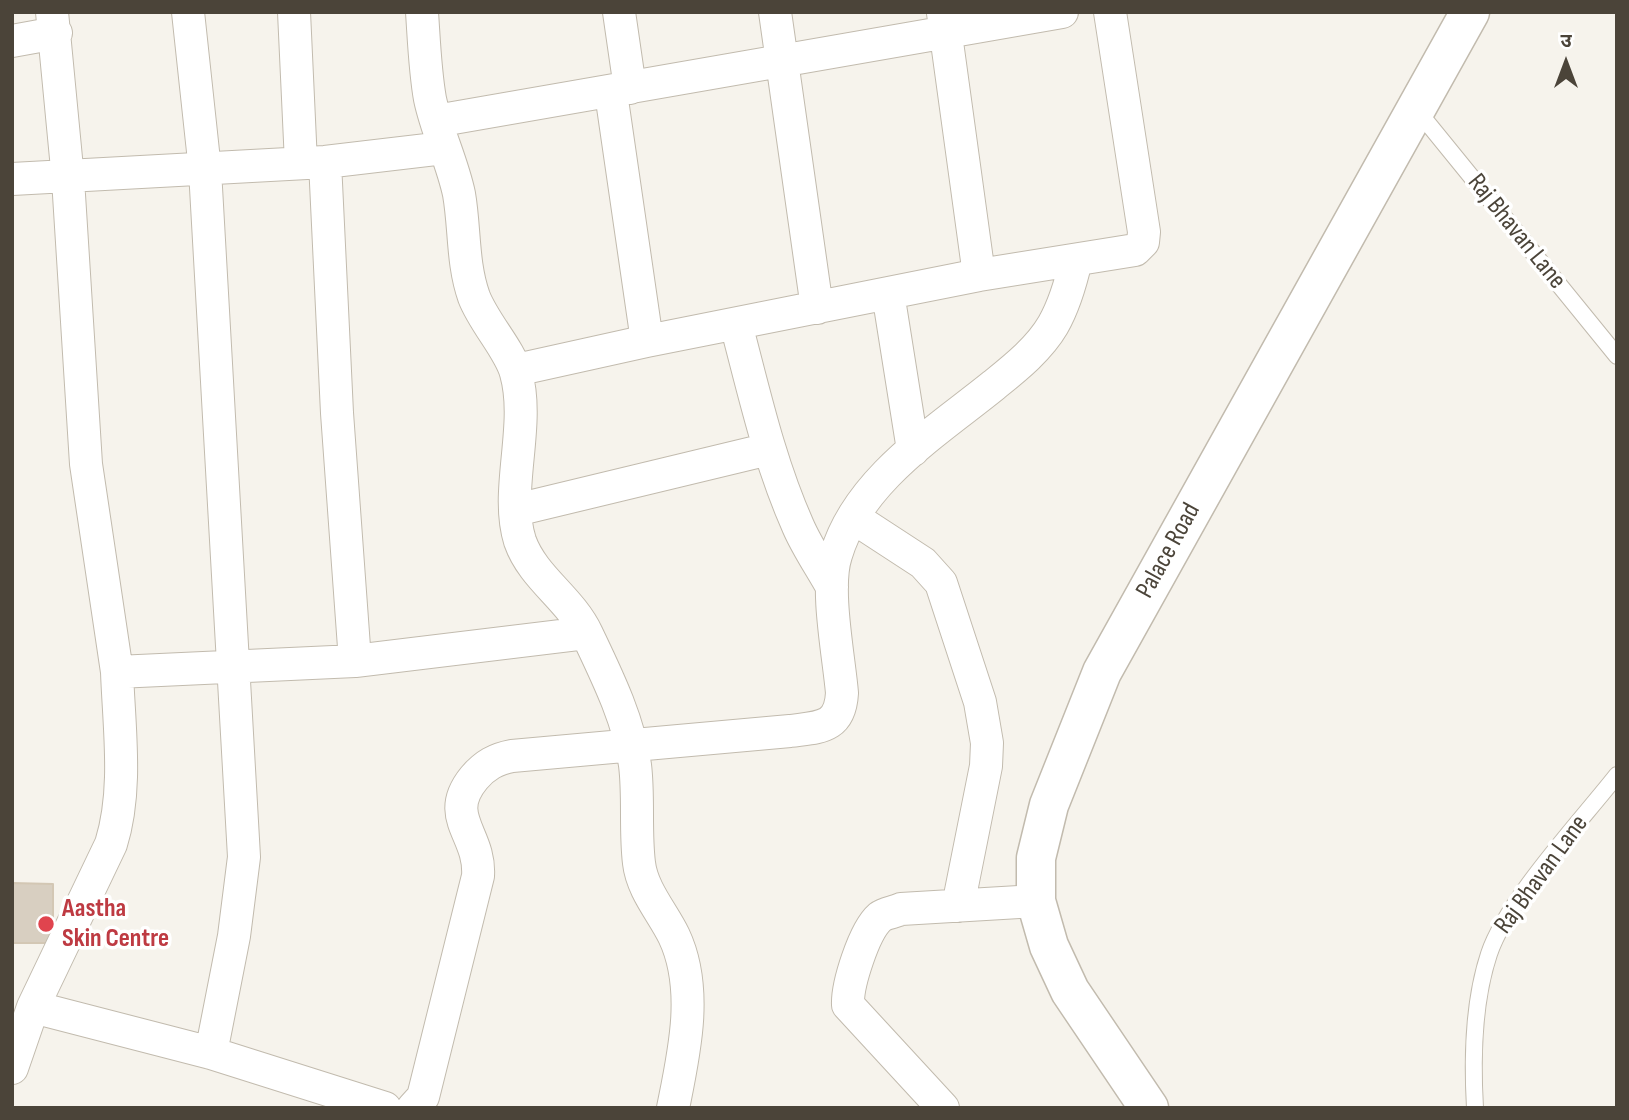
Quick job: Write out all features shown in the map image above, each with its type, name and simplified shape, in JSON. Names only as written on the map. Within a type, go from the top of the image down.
[{"type":"street","points":[[188,12],[205,170],[244,856],[234,936],[211,1052]]},
{"type":"street","points":[[294,12],[313,162],[337,413],[355,661]]},
{"type":"street","points":[[422,12],[430,97],[459,196],[464,251],[473,295],[484,320],[516,370],[521,406],[516,510],[518,536],[526,557],[573,610],[586,633],[632,747],[637,785],[639,865],[643,881],[681,953],[687,988],[684,1051],[673,1108]]},
{"type":"street","points":[[619,12],[620,90],[646,341]]},
{"type":"street","points":[[775,12],[817,307]]},
{"type":"street","points":[[12,179],[68,178],[313,162],[440,135],[620,90],[780,60],[944,23],[1062,12]]},
{"type":"street","points":[[516,370],[646,341],[979,275],[1128,252],[1143,242],[1110,12]]},
{"type":"street","name":"Palace Road","points":[[1149,1108],[1070,990],[1049,946],[1035,901],[1036,858],[1049,805],[1102,672],[1470,12]]},
{"type":"street","points":[[12,41],[54,23],[68,178],[86,464],[117,672],[120,783],[117,825],[111,844],[33,1007],[12,1068]]},
{"type":"street","points":[[944,23],[979,275]]},
{"type":"street","points":[[33,1007],[211,1052],[396,1107],[423,1097],[478,876],[475,847],[460,812],[462,792],[482,769],[500,758],[790,731],[821,727],[835,720],[841,709],[842,693],[832,587],[835,557],[854,518],[883,479],[913,450],[1020,364],[1038,345],[1064,304],[1076,260]]},
{"type":"street","points":[[888,293],[913,450]]},
{"type":"street","points":[[736,324],[769,449],[799,528],[832,587]]},
{"type":"street","points":[[516,510],[769,449]]},
{"type":"street","points":[[854,518],[935,573],[946,595],[980,702],[987,743],[986,766],[957,906]]},
{"type":"street","points":[[117,672],[355,661],[586,633]]},
{"type":"street","points":[[943,1108],[849,1005],[848,995],[872,928],[881,916],[901,909],[1035,901]]},
{"type":"lane","name":"Raj Bhavan Lane","points":[[1415,108],[1617,356]]},
{"type":"lane","name":"Raj Bhavan Lane","points":[[1475,1108],[1475,1024],[1489,952],[1505,919],[1617,775]]},
{"type":"building","points":[[12,883],[53,884],[53,943],[12,943]]},
{"type":"place","name":"Aastha Skin Centre","points":[[46,924]]}]
